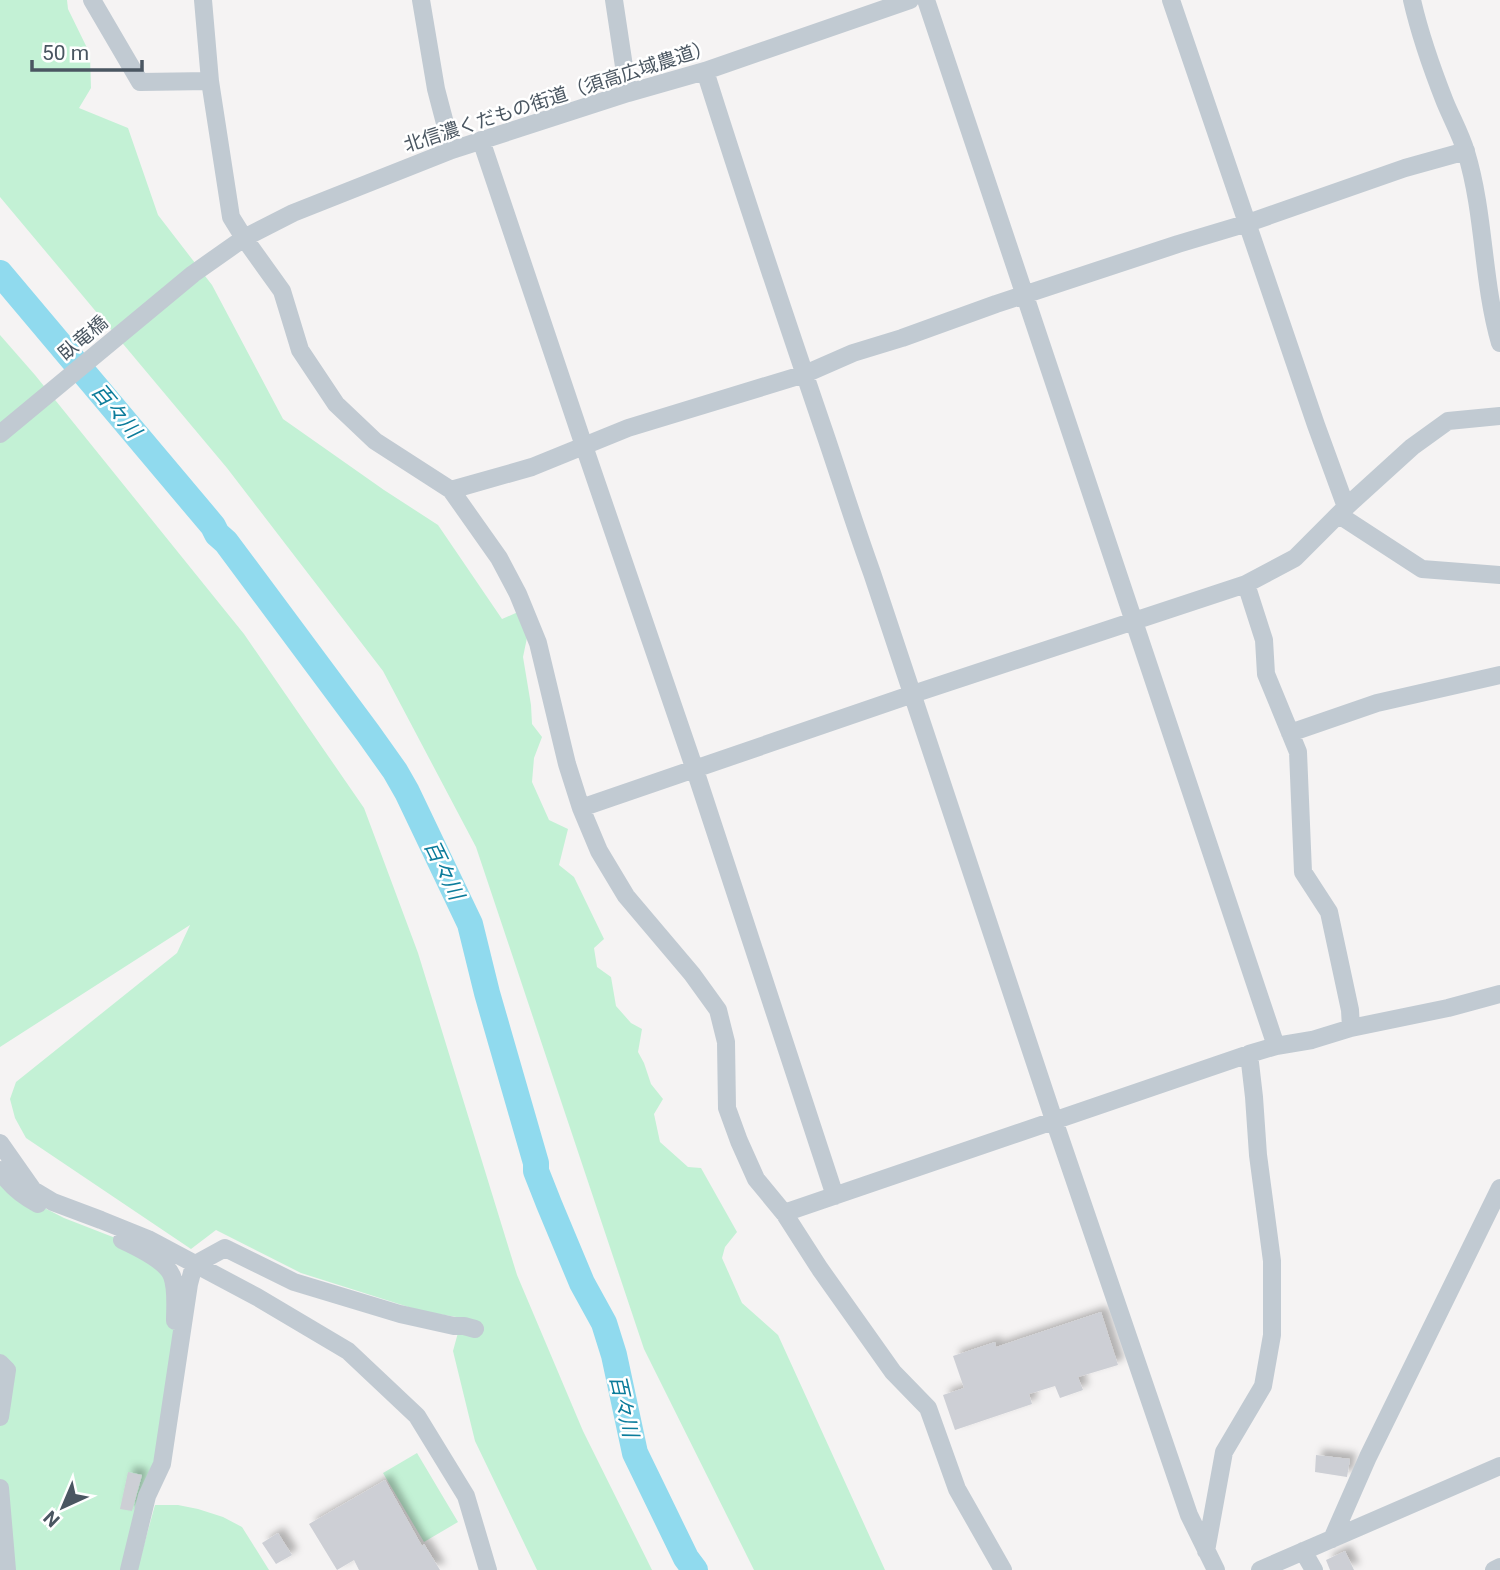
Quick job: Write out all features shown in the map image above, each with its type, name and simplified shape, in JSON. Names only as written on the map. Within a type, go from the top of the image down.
[{"type":"street","points":[[92,0],[139,82],[210,81]]},
{"type":"street","points":[[203,0],[210,81],[231,216],[282,291],[300,351],[336,404],[375,441],[451,490],[499,558],[518,594],[538,643],[567,764],[599,851],[626,896],[692,974],[718,1010],[726,1042],[727,1108],[756,1179],[784,1213],[820,1269],[894,1372],[928,1408],[957,1489],[1003,1570]]},
{"type":"street","points":[[421,0],[436,89],[452,150]]},
{"type":"street","points":[[614,0],[628,93]]},
{"type":"street","name":"北信濃くだもの街道（須高広域農道）","points":[[193,274],[244,238],[293,213],[452,150],[705,71],[910,0]]},
{"type":"street","points":[[926,0],[1027,294],[1276,1046]]},
{"type":"street","points":[[1171,0],[1343,511],[1422,569],[1500,575]]},
{"type":"street","points":[[1412,0],[1417,24],[1466,151],[1477,197],[1490,295],[1500,343]]},
{"type":"street","points":[[705,71],[753,222],[873,573],[1054,1120],[1189,1515],[1216,1570]]},
{"type":"street","points":[[481,140],[695,770],[835,1196]]},
{"type":"street","points":[[451,490],[532,467],[628,428],[805,374],[853,353],[1027,294],[1248,223],[1405,168],[1466,151]]},
{"type":"street","name":"臥竜橋","points":[[0,434],[193,274]]},
{"type":"street","points":[[582,808],[913,694],[1246,584],[1295,558],[1412,447],[1448,421],[1500,416]]},
{"type":"street","points":[[1246,584],[1264,640],[1266,674],[1298,752],[1303,873],[1329,912],[1350,1010],[1351,1028]]},
{"type":"street","points":[[1290,733],[1377,703],[1500,675]]},
{"type":"street","points":[[784,1213],[1276,1046],[1312,1040],[1351,1028],[1500,994]]},
{"type":"street","points":[[1206,1551],[1224,1452],[1263,1385],[1272,1335],[1272,1261],[1258,1155],[1250,1054]]},
{"type":"street","points":[[0,1143],[33,1190],[53,1202],[148,1239],[257,1297],[348,1351],[417,1416],[466,1496],[488,1570]]},
{"type":"street","points":[[0,1170],[6,1180],[33,1202],[64,1218],[142,1250],[171,1272],[175,1303],[173,1333],[158,1447],[143,1495]]},
{"type":"street","points":[[1332,1539],[1368,1457],[1500,1188]]},
{"type":"street","points":[[129,1570],[147,1496],[162,1464],[194,1265],[225,1248],[294,1282],[400,1314],[475,1329]]},
{"type":"street","points":[[0,1363],[7,1370],[0,1417]]},
{"type":"street","points":[[1260,1570],[1500,1466]]},
{"type":"street","points":[[0,1488],[7,1570]]},
{"type":"street","points":[[1303,1551],[1314,1570]]},
{"type":"street","points":[[1494,1570],[1500,1567]]},
{"type":"green space","points":[[0,0],[67,0],[68,9],[90,54],[91,88],[79,108],[128,128],[158,215],[212,285],[283,419],[438,525],[502,619],[518,612],[528,633],[523,657],[532,724],[542,737],[534,758],[532,782],[549,820],[568,829],[559,865],[574,877],[604,939],[594,948],[597,967],[611,977],[616,1006],[631,1023],[642,1029],[638,1052],[651,1084],[663,1099],[654,1114],[660,1142],[688,1167],[701,1168],[737,1232],[725,1247],[722,1258],[742,1303],[778,1335],[885,1570],[754,1570],[644,1349],[476,847],[383,671],[227,468],[0,197]]},
{"type":"green space","points":[[0,335],[244,634],[364,808],[418,953],[517,1275],[583,1431],[652,1570],[537,1570],[475,1441],[453,1351],[462,1318],[421,1311],[301,1273],[216,1230],[191,1249],[26,1138],[15,1118],[10,1099],[16,1082],[177,953],[190,925],[0,1047]]},
{"type":"green space","points":[[0,1170],[33,1202],[64,1218],[118,1239],[164,1265],[175,1321],[158,1447],[125,1570],[0,1570]]},
{"type":"green space","points":[[417,1453],[458,1522],[424,1542],[383,1473]]},
{"type":"green space","points":[[155,1505],[178,1505],[198,1509],[242,1527],[269,1570],[137,1570]]},
{"type":"building","points":[[1101,1312],[1118,1365],[1078,1377],[1083,1390],[1060,1398],[1055,1386],[1029,1394],[1032,1404],[955,1430],[943,1395],[964,1388],[953,1356],[995,1342],[996,1347]]},
{"type":"building","points":[[1316,1455],[1350,1459],[1347,1477],[1315,1472]]},
{"type":"building","points":[[128,1472],[142,1475],[132,1511],[120,1509]]},
{"type":"building","points":[[385,1480],[422,1546],[424,1544],[440,1570],[359,1570],[354,1560],[337,1570],[309,1524]]},
{"type":"building","points":[[278,1533],[292,1555],[276,1564],[262,1543]]},
{"type":"building","points":[[1345,1551],[1354,1570],[1330,1570],[1326,1560]]},
{"type":"waterway","name":"百々川","points":[[0,273],[226,542],[368,733],[407,792],[470,924],[536,1171],[582,1283],[604,1323],[614,1355],[635,1453],[686,1558],[695,1570]]}]
